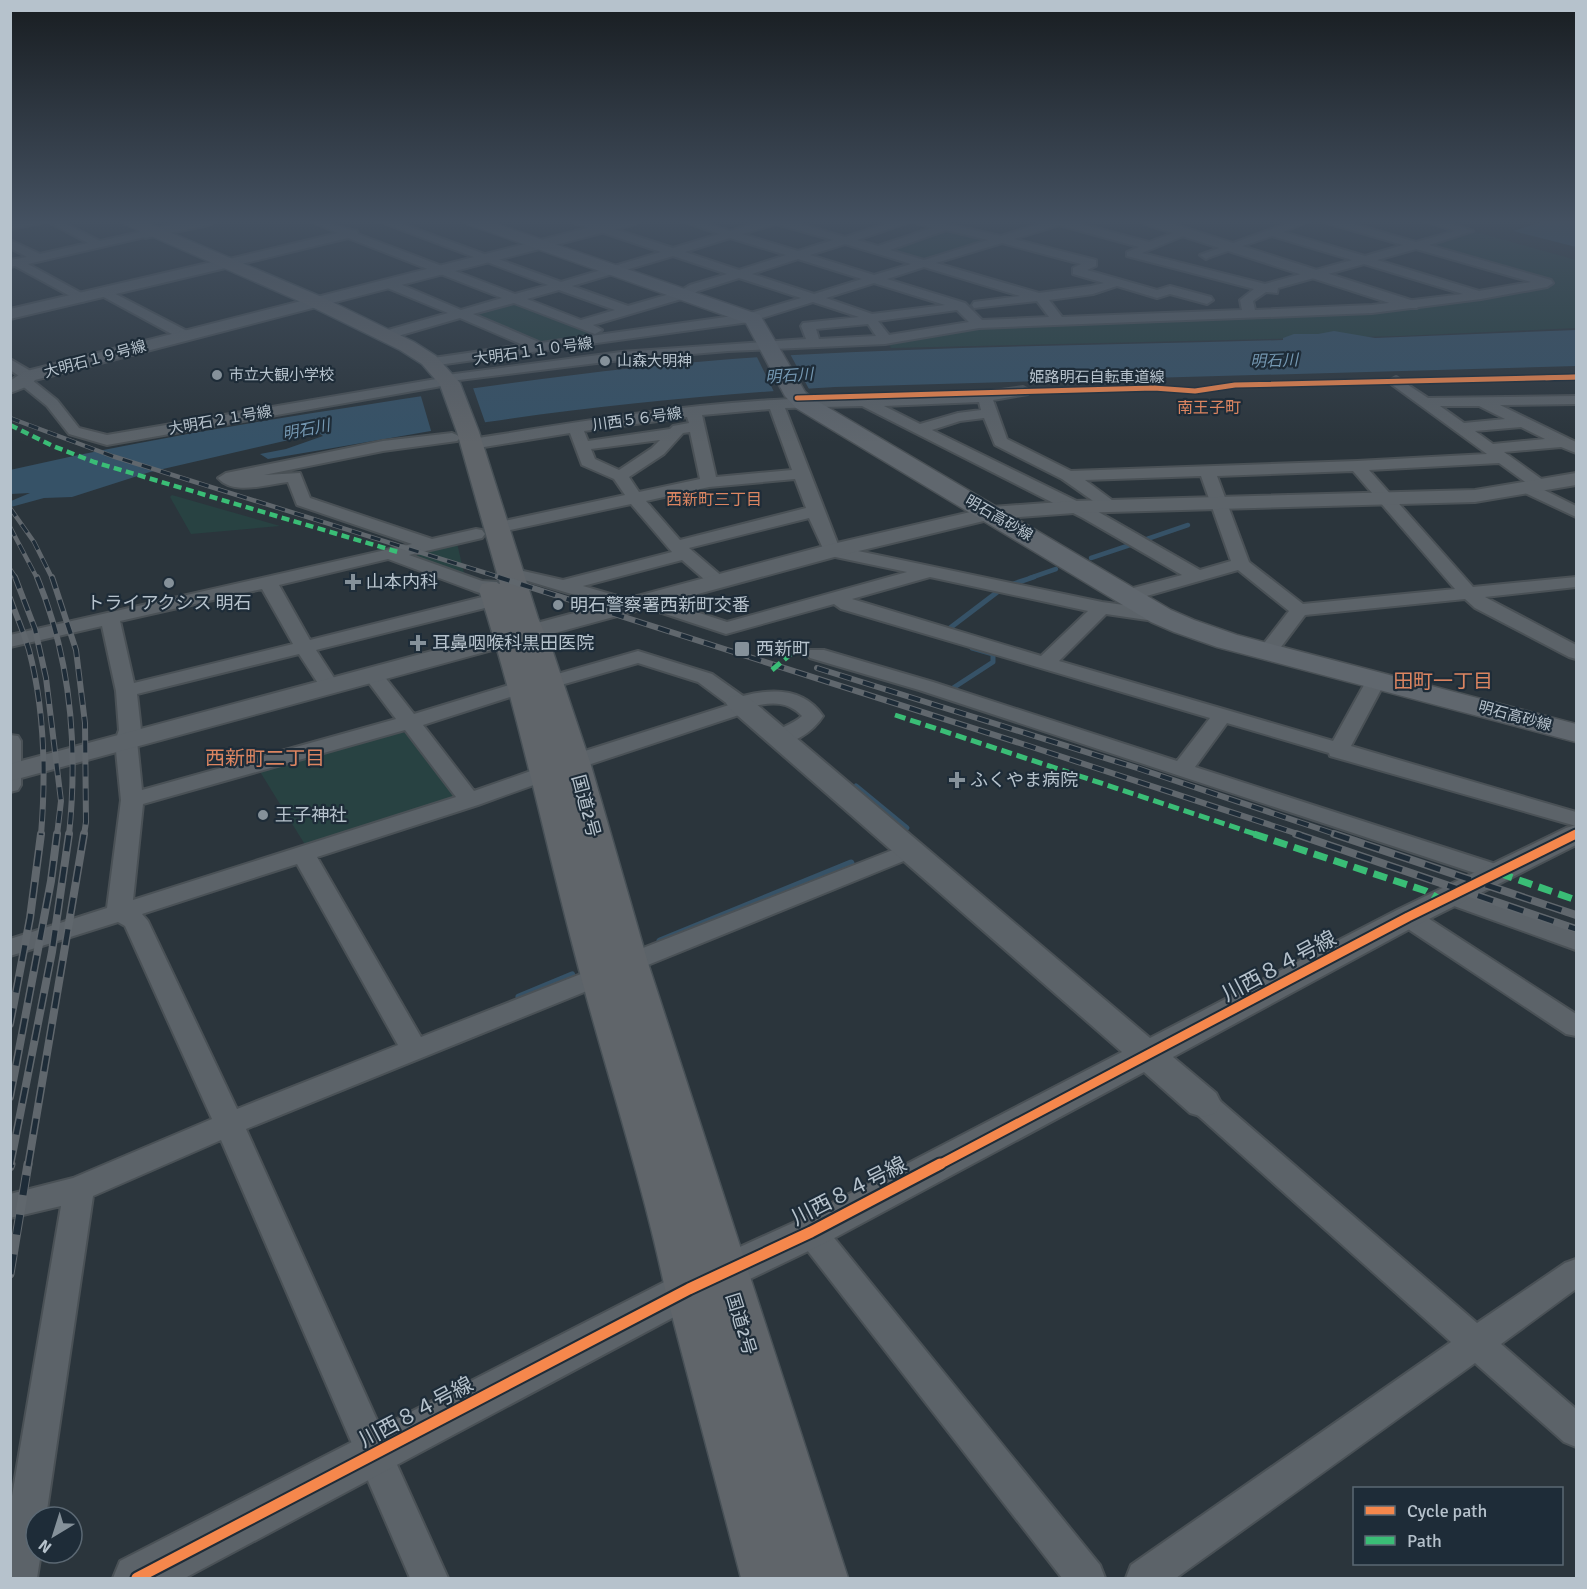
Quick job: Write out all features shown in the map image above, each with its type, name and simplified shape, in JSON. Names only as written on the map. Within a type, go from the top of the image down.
[{"type":"highway","name":"国道2号","points":[[289,295],[386,335],[431,362],[443,382],[461,437],[498,586],[520,635],[560,767],[615,970],[689,1289],[769,1578]]},
{"type":"highway","name":"国道2号","points":[[308,304],[416,361],[443,382]]},
{"type":"highway","name":"国道2号","points":[[615,970],[725,1273],[820,1578]]},
{"type":"main road","points":[[687,295],[749,318],[758,324],[792,401]]},
{"type":"main road","name":"明石高砂線","points":[[792,401],[992,513],[1161,616],[1204,634],[1576,733]]},
{"type":"street","points":[[76,295],[81,298]]},
{"type":"street","points":[[10,314],[92,295]]},
{"type":"street","points":[[109,295],[199,348]]},
{"type":"street","name":"大明石１９号線","points":[[22,382],[344,295]]},
{"type":"street","points":[[416,295],[537,346]]},
{"type":"street","points":[[504,295],[581,324],[606,336],[621,356]]},
{"type":"street","points":[[386,335],[528,295]]},
{"type":"street","points":[[586,295],[626,310]]},
{"type":"street","points":[[581,324],[680,295]]},
{"type":"street","points":[[806,295],[870,319],[885,340]]},
{"type":"street","points":[[431,362],[749,318],[824,295]]},
{"type":"street","points":[[926,295],[961,306],[979,324]]},
{"type":"street","points":[[1031,295],[1041,298],[1058,321]]},
{"type":"street","points":[[978,304],[1060,295]]},
{"type":"street","points":[[1189,295],[1207,300]]},
{"type":"street","points":[[1250,314],[1246,300],[1253,295]]},
{"type":"street","points":[[1287,295],[1334,311]]},
{"type":"street","points":[[1381,295],[1411,305]]},
{"type":"street","name":"大明石１１０号線","points":[[443,382],[621,356],[885,340],[979,324],[1334,311],[1411,305],[1480,295]]},
{"type":"street","points":[[814,343],[808,326],[961,306]]},
{"type":"street","name":"大明石２１号線","points":[[10,363],[22,382],[52,403],[74,431],[107,440],[443,382]]},
{"type":"street","points":[[1396,381],[1495,454],[1535,488],[1576,512]]},
{"type":"street","points":[[920,429],[958,417],[1023,391]]},
{"type":"street","points":[[1424,402],[1576,400]]},
{"type":"street","points":[[792,401],[802,474],[832,551]]},
{"type":"street","name":"川西５６号線","points":[[432,544],[303,501],[294,476],[240,483],[226,478],[383,447],[461,437],[695,419],[792,401],[987,406]]},
{"type":"street","points":[[1480,401],[1570,445]]},
{"type":"street","points":[[864,402],[1074,507],[1198,576]]},
{"type":"street","points":[[987,406],[1000,442],[1068,476],[1112,506]]},
{"type":"street","points":[[620,476],[658,452],[678,429],[695,419],[708,482]]},
{"type":"street","points":[[1461,428],[1522,422]]},
{"type":"street","points":[[575,427],[588,462],[620,476],[635,498],[680,550],[718,582]]},
{"type":"street","points":[[582,446],[674,433]]},
{"type":"street","points":[[968,452],[1000,442]]},
{"type":"street","points":[[1068,476],[1357,466],[1570,445]]},
{"type":"street","points":[[1357,466],[1468,592],[1482,604],[1576,653]]},
{"type":"street","points":[[1207,471],[1241,564],[1299,610],[1576,582]]},
{"type":"street","points":[[10,642],[486,531],[708,482],[802,474]]},
{"type":"street","points":[[10,741],[11,777],[126,741],[832,551],[992,513],[1074,507],[1474,496],[1535,488],[1576,479]]},
{"type":"street","points":[[564,585],[815,511]]},
{"type":"street","points":[[832,551],[1102,608],[1161,616]]},
{"type":"street","points":[[388,554],[480,587],[498,586]]},
{"type":"street","points":[[1129,595],[1241,564]]},
{"type":"street","points":[[126,691],[304,648],[530,576],[726,628],[929,572]]},
{"type":"street","points":[[268,582],[304,648],[330,687]]},
{"type":"street","points":[[836,597],[848,605],[1338,751],[1576,819]]},
{"type":"street","points":[[1045,663],[1102,608]]},
{"type":"street","points":[[1268,651],[1299,610]]},
{"type":"street","points":[[110,620],[126,691],[130,730],[126,741],[132,800],[119,912]]},
{"type":"street","points":[[817,654],[926,686],[1499,873]]},
{"type":"street","points":[[132,800],[638,657],[705,678],[742,705],[908,851],[1203,1103],[1576,1431]]},
{"type":"street","points":[[373,675],[470,800]]},
{"type":"street","points":[[1338,751],[1376,680]]},
{"type":"street","points":[[10,948],[470,800],[768,696],[791,699],[806,706],[813,716],[802,728],[779,738]]},
{"type":"street","points":[[1182,770],[1222,716]]},
{"type":"street","name":"川西８４号線","points":[[137,1578],[689,1289],[811,1232],[1408,917],[1576,834]]},
{"type":"street","points":[[10,1206],[78,1189],[229,1124],[908,851]]},
{"type":"street","points":[[303,854],[414,1049]]},
{"type":"street","points":[[1452,896],[1576,942]]},
{"type":"street","points":[[119,912],[135,921],[229,1124],[429,1578]]},
{"type":"street","points":[[1408,917],[1576,1027]]},
{"type":"street","points":[[18,1578],[78,1189]]},
{"type":"street","points":[[811,1232],[1086,1578]]},
{"type":"street","points":[[1145,1578],[1576,1272]]},
{"type":"green space","points":[[1576,295],[1576,328],[1401,336],[891,348],[888,341],[981,326],[1336,312],[1487,297]]},
{"type":"green space","points":[[516,304],[591,334],[538,344],[469,315]]},
{"type":"green space","points":[[172,495],[280,526],[191,534],[170,497]]},
{"type":"green space","points":[[457,543],[464,573],[408,554]]},
{"type":"green space","points":[[395,732],[405,733],[455,797],[315,843],[304,843],[259,770]]},
{"type":"water","name":"明石川","points":[[1576,330],[1576,366],[835,387],[574,410],[268,459],[260,454],[286,449],[323,436],[319,433],[150,472],[72,497],[44,498],[11,507],[11,501],[30,493],[11,494],[10,470],[54,460],[276,419],[472,389],[632,368],[855,352],[1283,340],[1294,334],[1334,331],[1375,338]]},
{"type":"pier","points":[[789,352],[810,391],[775,394],[756,355]]},
{"type":"pier","points":[[472,385],[486,425],[432,434],[420,393]]},
{"type":"waterway","points":[[1147,539],[1188,525]]},
{"type":"waterway","points":[[1091,558],[1130,545]]},
{"type":"waterway","points":[[1030,578],[1056,569]]},
{"type":"waterway","points":[[1013,584],[1034,577]]},
{"type":"waterway","points":[[946,631],[1000,590]]},
{"type":"waterway","points":[[953,688],[993,662],[993,654],[972,648]]},
{"type":"waterway","points":[[856,786],[907,828]]},
{"type":"waterway","points":[[660,941],[851,863]]},
{"type":"waterway","points":[[519,997],[572,975]]},
{"type":"railway","points":[[10,418],[112,456],[502,578]]},
{"type":"railway","points":[[10,508],[34,542],[52,578]]},
{"type":"railway","points":[[10,527],[37,578]]},
{"type":"railway","points":[[10,569],[16,578]]},
{"type":"railway","points":[[15,577],[35,629],[46,678],[61,801],[57,835]]},
{"type":"railway","points":[[37,577],[58,640],[69,704],[73,770],[69,835]]},
{"type":"railway","points":[[52,577],[76,650],[85,723],[86,822],[84,835]]},
{"type":"railway","points":[[498,577],[1301,835]]},
{"type":"railway","points":[[10,598],[29,650],[38,696],[44,766],[41,835]]},
{"type":"railway","points":[[817,668],[1137,768],[1338,835]]},
{"type":"railway","points":[[10,1024],[30,918],[41,834]]},
{"type":"railway","points":[[10,1097],[51,881],[57,834]]},
{"type":"railway","points":[[10,1166],[52,952],[69,834]]},
{"type":"railway","points":[[28,1166],[84,834]]},
{"type":"railway","points":[[1296,834],[1576,929]]},
{"type":"railway","points":[[1334,834],[1576,915]]},
{"type":"railway","points":[[10,1274],[28,1164]]},
{"type":"marked path","points":[[10,425],[53,446],[94,462],[398,552]]},
{"type":"marked path","points":[[772,670],[798,648]]},
{"type":"marked path","points":[[895,715],[1426,891],[1443,901]]},
{"type":"marked path","points":[[1499,873],[1576,900]]},
{"type":"cycle path","name":"姫路明石自転車道線","points":[[797,398],[1154,388],[1195,391],[1215,390],[1235,385],[1576,377]]},
{"type":"cycle path","points":[[137,1578],[689,1289],[811,1232],[1408,917],[1576,834]]},
{"type":"place","name":"山森大明神","points":[[605,361]]},
{"type":"place","name":"市立大観小学校","points":[[217,375]]},
{"type":"place","name":"山本内科","points":[[353,582]]},
{"type":"place","name":"トライアクシス 明石","points":[[169,583]]},
{"type":"place","name":"明石警察署西新町交番","points":[[558,605]]},
{"type":"place","name":"耳鼻咽喉科黒田医院","points":[[418,643]]},
{"type":"place","name":"西新町","points":[[742,649]]},
{"type":"place","name":"ふくやま病院","points":[[957,780]]},
{"type":"place","name":"王子神社","points":[[263,815]]},
{"type":"district","name":"南王子町","points":[[1209,407]]},
{"type":"district","name":"西新町三丁目","points":[[714,499]]},
{"type":"district","name":"田町一丁目","points":[[1443,681]]},
{"type":"district","name":"西新町二丁目","points":[[265,758]]}]
